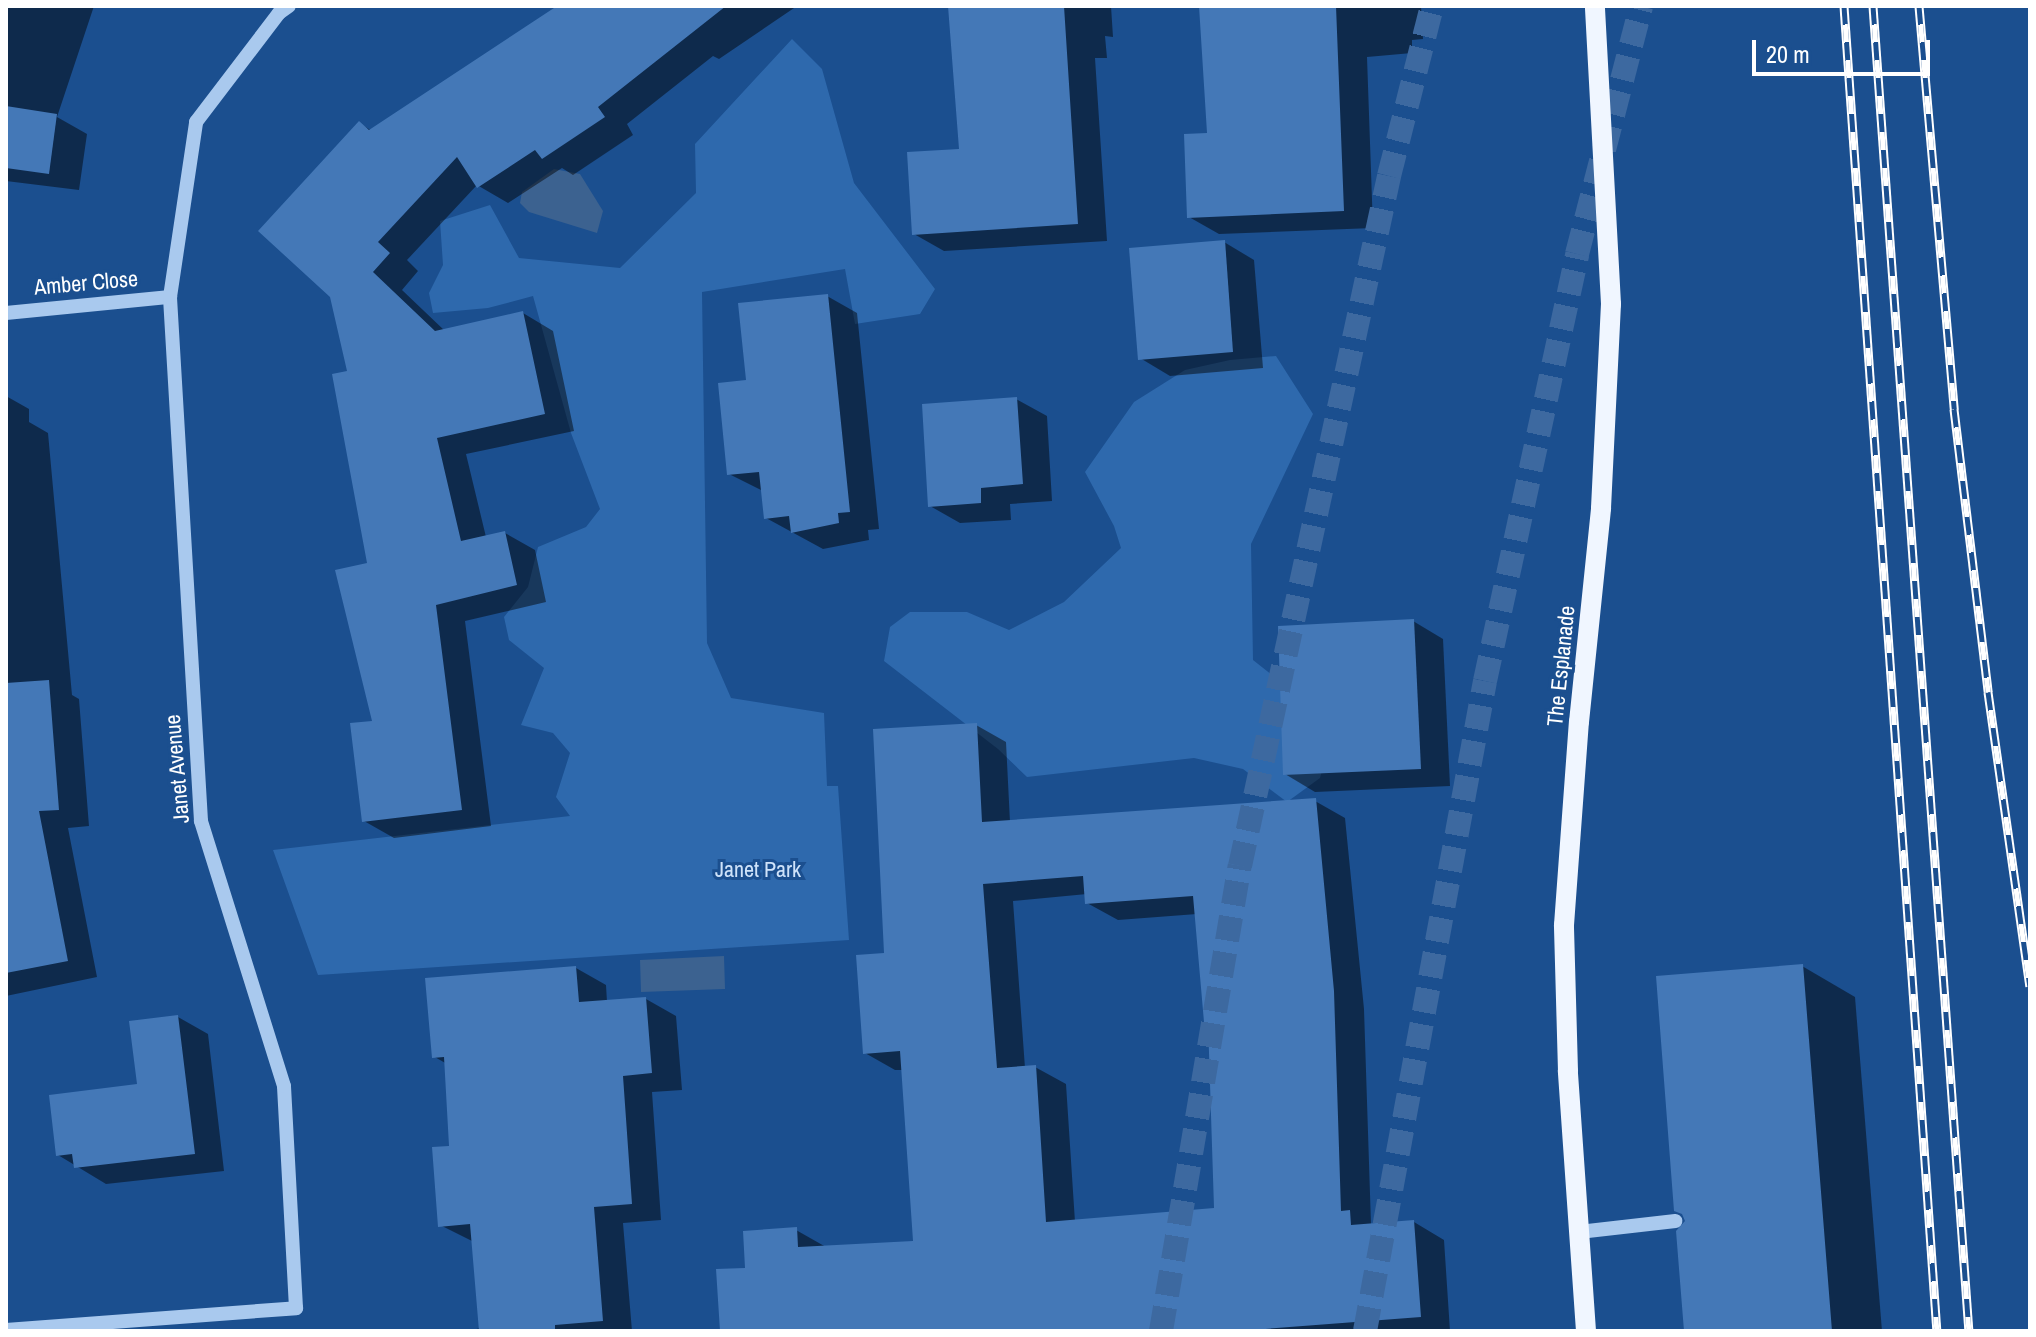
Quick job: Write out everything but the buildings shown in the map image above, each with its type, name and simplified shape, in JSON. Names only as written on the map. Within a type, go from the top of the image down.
[{"type":"main road","name":"The Esplanade","points":[[1586,1331],[1568,1071],[1564,925],[1579,722],[1601,508],[1611,304],[1595,6]]},
{"type":"street","name":"Janet Avenue","points":[[6,1330],[296,1308],[284,1086],[201,821],[170,297],[196,122],[279,13],[289,6]]},
{"type":"street","name":"Amber Close","points":[[6,313],[170,297]]},
{"type":"street","points":[[1579,1232],[1675,1221]]},
{"type":"green space","name":"Janet Park","points":[[792,39],[822,69],[854,183],[935,289],[920,314],[855,324],[845,269],[702,292],[707,643],[731,698],[824,713],[827,786],[838,786],[849,940],[318,975],[273,850],[570,816],[556,797],[570,753],[553,733],[521,725],[544,668],[509,640],[504,617],[528,587],[538,547],[586,527],[600,509],[571,433],[533,296],[488,308],[433,313],[429,293],[443,265],[440,221],[490,205],[519,258],[620,268],[696,193],[695,144]]},
{"type":"green space","points":[[1276,356],[1313,414],[1251,544],[1253,660],[1297,695],[1328,749],[1320,778],[1287,802],[1243,769],[1194,758],[1027,777],[998,749],[884,661],[890,627],[910,612],[967,612],[1009,630],[1064,602],[1121,548],[1114,526],[1085,472],[1134,402],[1185,370],[1230,360]]},
{"type":"shaded area","points":[[554,169],[580,174],[603,211],[597,233],[529,212],[520,203],[522,192]]},
{"type":"shaded area","points":[[724,956],[725,989],[641,992],[640,960]]},
{"type":"tunnel","points":[[1161,1331],[1240,866],[1389,176],[1432,6]]},
{"type":"tunnel","points":[[1365,1331],[1485,681],[1577,254],[1641,6]]},
{"type":"railway","points":[[1844,6],[1937,1331]]},
{"type":"railway","points":[[1873,6],[1969,1331]]},
{"type":"railway","points":[[1919,6],[1954,409],[1988,692],[2030,986]]}]
